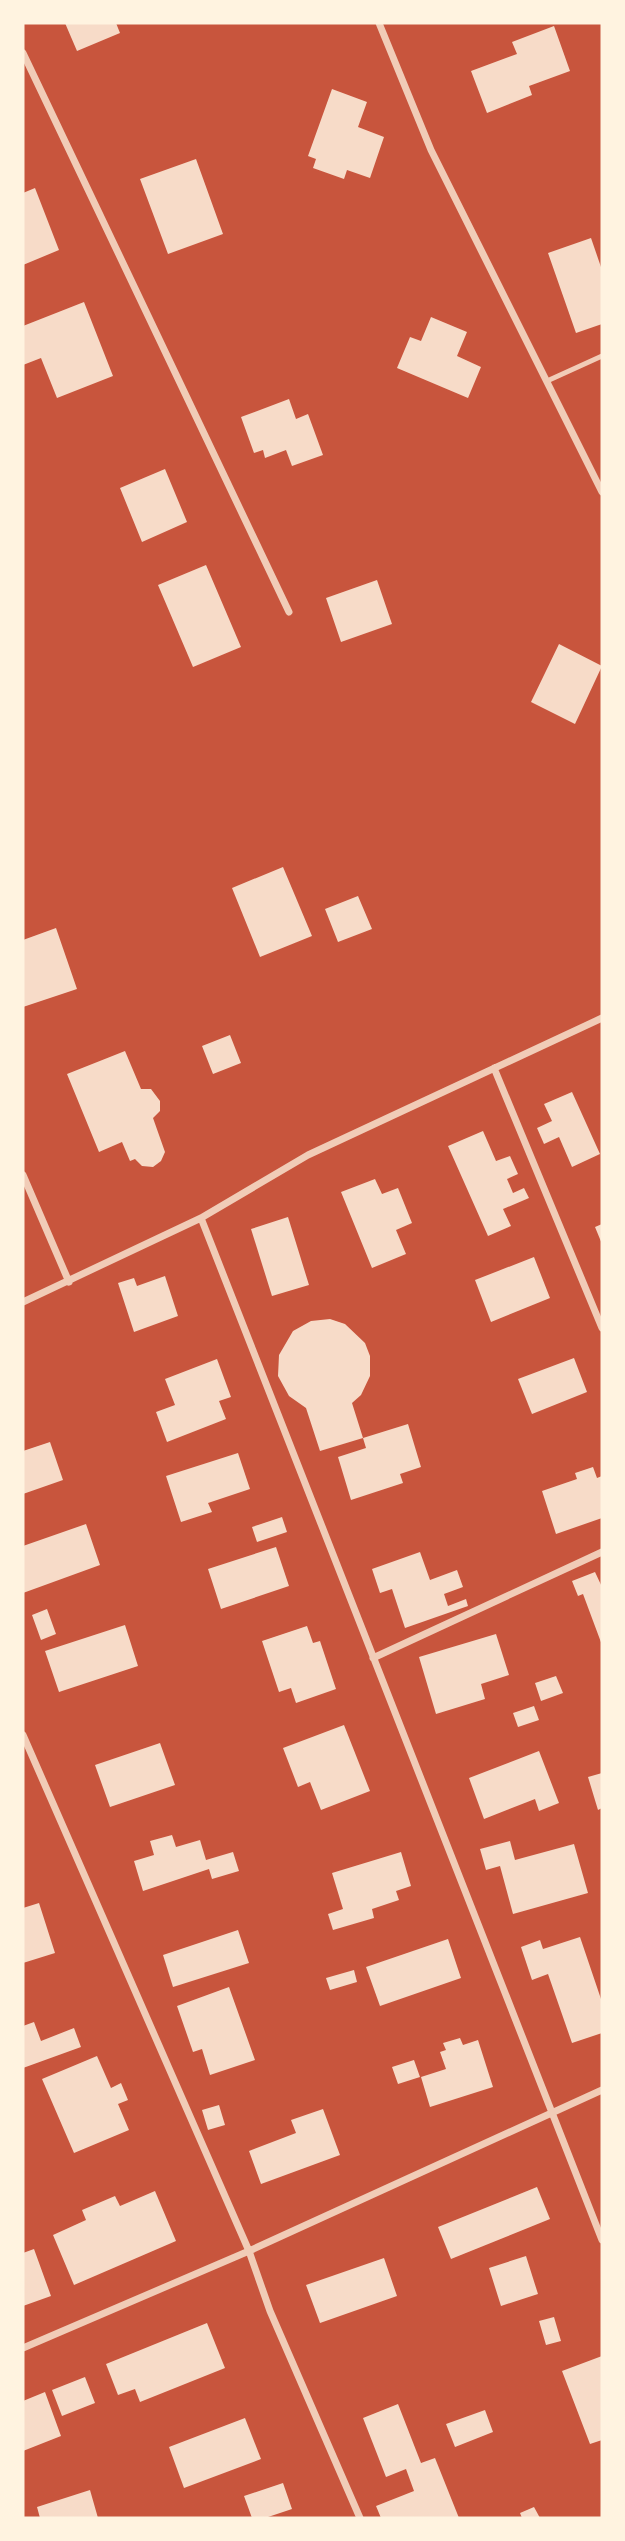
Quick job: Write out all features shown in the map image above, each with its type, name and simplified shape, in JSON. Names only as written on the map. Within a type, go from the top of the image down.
[{"type":"street","points":[[379,23],[431,150],[602,492]]},
{"type":"street","points":[[23,53],[289,612]]},
{"type":"street","points":[[23,1302],[201,1218],[307,1154],[602,1018]]},
{"type":"street","points":[[494,1068],[602,1328]]},
{"type":"street","points":[[23,1175],[69,1282]]},
{"type":"street","points":[[201,1218],[602,2240]]},
{"type":"street","points":[[373,1658],[602,1552]]},
{"type":"street","points":[[23,1735],[249,2251],[270,2311],[360,2518]]},
{"type":"street","points":[[23,2348],[249,2251],[602,2090]]},
{"type":"lane","points":[[547,381],[602,356]]},
{"type":"building","points":[[65,23],[116,23],[120,33],[77,51]]},
{"type":"building","points":[[554,26],[570,71],[529,86],[532,95],[487,113],[471,71],[517,54],[512,42]]},
{"type":"building","points":[[332,89],[367,102],[358,127],[384,137],[370,178],[347,170],[344,179],[313,168],[316,159],[308,156]]},
{"type":"building","points":[[196,159],[223,234],[168,254],[140,179]]},
{"type":"building","points":[[35,188],[59,250],[23,265],[23,193]]},
{"type":"building","points":[[591,238],[602,270],[602,324],[576,333],[548,253]]},
{"type":"building","points":[[84,302],[113,376],[57,398],[41,358],[23,365],[23,326]]},
{"type":"building","points":[[431,317],[467,332],[457,356],[481,367],[468,398],[397,368],[410,337],[421,341]]},
{"type":"building","points":[[289,399],[296,419],[308,414],[323,455],[292,466],[286,450],[265,458],[263,450],[254,453],[241,417]]},
{"type":"building","points":[[165,469],[187,522],[142,542],[120,488]]},
{"type":"building","points":[[206,565],[241,647],[193,667],[158,585]]},
{"type":"building","points":[[377,580],[392,624],[341,642],[326,598]]},
{"type":"building","points":[[559,644],[602,666],[575,724],[531,702]]},
{"type":"building","points":[[283,867],[312,936],[260,957],[232,888]]},
{"type":"building","points":[[358,896],[372,929],[338,942],[325,909]]},
{"type":"building","points":[[56,928],[77,989],[23,1007],[23,940]]},
{"type":"building","points":[[230,1035],[241,1063],[213,1074],[202,1046]]},
{"type":"building","points":[[125,1051],[141,1089],[151,1089],[160,1101],[160,1111],[153,1118],[165,1152],[161,1161],[153,1167],[142,1166],[135,1159],[130,1161],[122,1142],[99,1152],[67,1074]]},
{"type":"building","points":[[572,1092],[600,1154],[572,1167],[559,1137],[544,1144],[537,1128],[552,1121],[544,1104]]},
{"type":"building","points":[[483,1131],[496,1161],[510,1156],[518,1174],[507,1179],[513,1193],[524,1188],[529,1198],[503,1209],[511,1226],[488,1236],[448,1146]]},
{"type":"building","points":[[375,1179],[382,1194],[398,1188],[412,1223],[396,1230],[406,1254],[372,1268],[341,1192]]},
{"type":"building","points":[[288,1217],[309,1285],[272,1296],[251,1229]]},
{"type":"building","points":[[602,1224],[602,1244],[595,1227]]},
{"type":"building","points":[[534,1257],[550,1298],[491,1322],[475,1280]]},
{"type":"building","points":[[165,1276],[178,1316],[134,1332],[118,1283],[134,1278],[137,1286]]},
{"type":"building","points":[[330,1319],[345,1324],[365,1343],[370,1356],[370,1376],[361,1395],[352,1403],[363,1438],[320,1451],[306,1408],[289,1396],[278,1376],[279,1355],[293,1331],[311,1321]]},
{"type":"building","points":[[574,1358],[587,1392],[532,1414],[518,1379]]},
{"type":"building","points":[[217,1359],[231,1397],[219,1401],[226,1419],[167,1442],[156,1412],[175,1405],[165,1379]]},
{"type":"building","points":[[408,1424],[421,1467],[400,1474],[403,1483],[351,1500],[338,1457],[366,1448],[363,1438]]},
{"type":"building","points":[[50,1442],[63,1480],[23,1494],[23,1451]]},
{"type":"building","points":[[238,1453],[250,1489],[208,1503],[212,1512],[181,1522],[166,1476]]},
{"type":"building","points":[[593,1467],[597,1478],[602,1476],[602,1518],[556,1534],[542,1491],[577,1479],[575,1473]]},
{"type":"building","points":[[282,1517],[287,1532],[257,1542],[252,1527]]},
{"type":"building","points":[[86,1524],[100,1565],[23,1593],[23,1546]]},
{"type":"building","points":[[276,1547],[289,1586],[221,1609],[208,1569]]},
{"type":"building","points":[[420,1552],[430,1580],[457,1570],[463,1587],[444,1594],[448,1606],[466,1599],[468,1606],[405,1628],[392,1589],[380,1593],[372,1569]]},
{"type":"building","points":[[595,1572],[602,1587],[602,1645],[583,1594],[578,1596],[572,1581]]},
{"type":"building","points":[[47,1609],[56,1634],[41,1640],[32,1615]]},
{"type":"building","points":[[125,1625],[138,1666],[59,1692],[45,1651]]},
{"type":"building","points":[[307,1626],[313,1643],[320,1641],[336,1689],[296,1703],[291,1688],[279,1692],[262,1641]]},
{"type":"building","points":[[496,1634],[509,1675],[481,1684],[485,1699],[436,1714],[419,1657]]},
{"type":"building","points":[[556,1676],[563,1693],[541,1701],[535,1683]]},
{"type":"building","points":[[534,1706],[539,1720],[518,1727],[513,1713]]},
{"type":"building","points":[[344,1725],[370,1791],[321,1810],[310,1782],[298,1787],[283,1748]]},
{"type":"building","points":[[160,1743],[175,1785],[110,1807],[95,1765]]},
{"type":"building","points":[[539,1751],[559,1803],[539,1811],[535,1799],[484,1819],[469,1778]]},
{"type":"building","points":[[602,1773],[602,1808],[598,1810],[588,1777]]},
{"type":"building","points":[[172,1835],[176,1847],[200,1840],[206,1860],[233,1852],[239,1871],[212,1879],[209,1869],[143,1891],[134,1861],[154,1855],[150,1841]]},
{"type":"building","points":[[510,1841],[515,1860],[574,1844],[588,1893],[513,1914],[500,1866],[486,1870],[480,1849]]},
{"type":"building","points":[[401,1852],[411,1886],[396,1891],[399,1900],[372,1909],[374,1918],[333,1930],[328,1914],[343,1909],[332,1873]]},
{"type":"building","points":[[39,1903],[55,1953],[23,1963],[23,1908]]},
{"type":"building","points":[[238,1930],[249,1963],[173,1987],[163,1955]]},
{"type":"building","points":[[580,1937],[602,2002],[602,2033],[572,2043],[548,1974],[532,1980],[521,1947],[540,1940],[543,1949]]},
{"type":"building","points":[[448,1939],[461,1978],[380,2006],[366,1967]]},
{"type":"building","points":[[354,1970],[357,1982],[330,1990],[326,1978]]},
{"type":"building","points":[[229,1987],[255,2060],[210,2075],[202,2049],[193,2052],[177,2006]]},
{"type":"building","points":[[34,2022],[41,2041],[74,2028],[81,2047],[23,2068],[23,2026]]},
{"type":"building","points":[[460,2038],[463,2045],[478,2040],[493,2087],[430,2107],[421,2077],[446,2069],[440,2052],[446,2050],[443,2043]]},
{"type":"building","points":[[97,2056],[111,2088],[121,2083],[128,2100],[118,2104],[129,2130],[74,2153],[42,2079]]},
{"type":"building","points":[[414,2060],[420,2077],[398,2084],[392,2067]]},
{"type":"building","points":[[219,2105],[225,2125],[208,2130],[202,2110]]},
{"type":"building","points":[[323,2109],[340,2155],[261,2184],[249,2151],[296,2133],[291,2120]]},
{"type":"building","points":[[537,2187],[550,2219],[451,2259],[438,2227]]},
{"type":"building","points":[[155,2191],[176,2241],[74,2285],[53,2235],[86,2220],[82,2210],[115,2196],[120,2206]]},
{"type":"building","points":[[34,2249],[51,2296],[23,2306],[23,2253]]},
{"type":"building","points":[[526,2256],[538,2294],[501,2306],[489,2268]]},
{"type":"building","points":[[384,2258],[397,2296],[320,2323],[306,2285]]},
{"type":"building","points":[[554,2317],[561,2341],[546,2345],[539,2321]]},
{"type":"building","points":[[207,2323],[225,2368],[140,2402],[135,2389],[118,2395],[106,2364]]},
{"type":"building","points":[[602,2356],[602,2440],[590,2444],[562,2371]]},
{"type":"building","points":[[85,2377],[95,2403],[62,2416],[52,2390]]},
{"type":"building","points":[[45,2392],[61,2436],[23,2451],[23,2401]]},
{"type":"building","points":[[398,2404],[421,2463],[435,2458],[459,2518],[381,2518],[376,2506],[414,2491],[406,2469],[386,2477],[363,2418]]},
{"type":"building","points":[[485,2410],[493,2432],[455,2447],[446,2424]]},
{"type":"building","points":[[245,2418],[261,2459],[184,2488],[169,2447]]},
{"type":"building","points":[[283,2483],[292,2509],[265,2518],[252,2518],[244,2496]]},
{"type":"building","points":[[90,2490],[98,2518],[40,2518],[37,2507]]},
{"type":"building","points":[[534,2507],[540,2518],[522,2518],[520,2513]]}]
